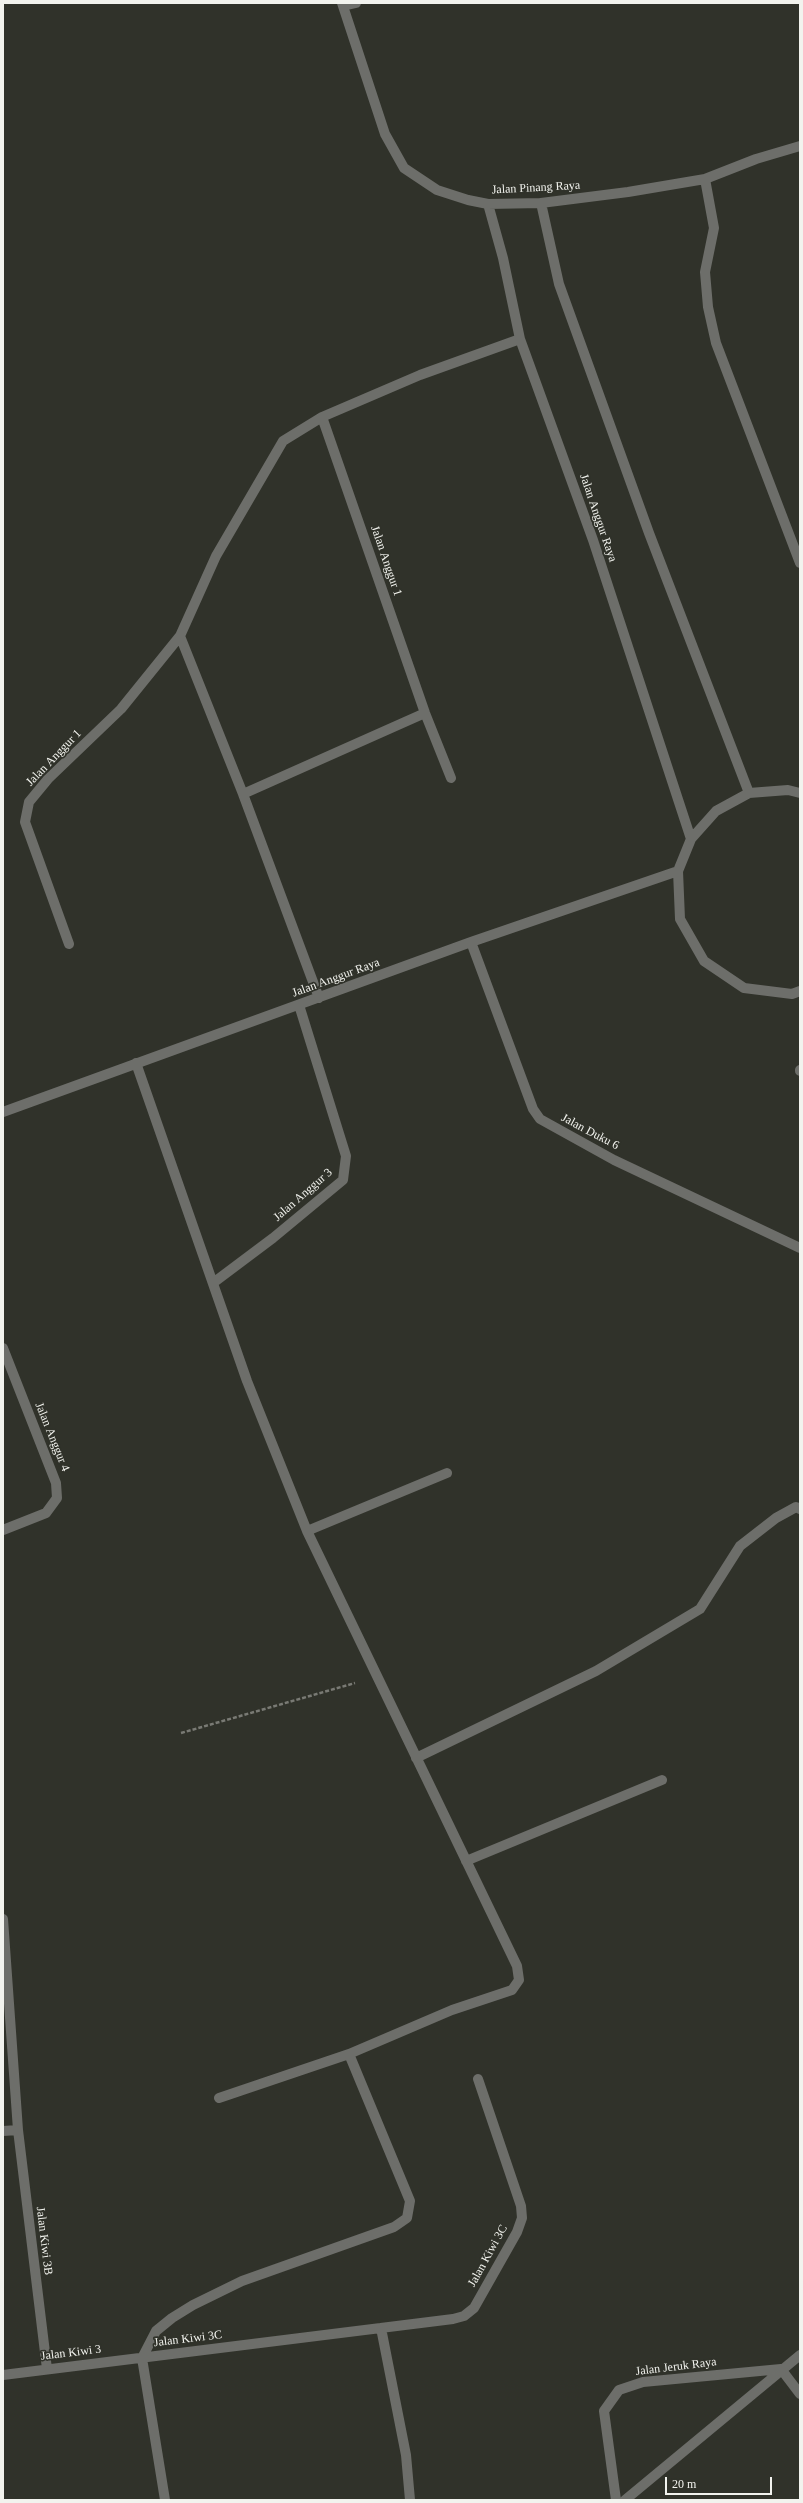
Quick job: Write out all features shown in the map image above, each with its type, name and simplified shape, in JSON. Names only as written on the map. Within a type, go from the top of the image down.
[{"type":"street","points":[[343,4],[356,3]]},
{"type":"street","name":"Jalan Pinang Raya","points":[[343,4],[385,134],[404,168],[437,190],[468,200],[488,204],[541,203],[705,180],[756,159],[800,146]]},
{"type":"street","points":[[705,180],[714,228],[704,272],[708,307],[716,343],[800,563]]},
{"type":"street","points":[[541,203],[562,292],[649,533],[749,793]]},
{"type":"street","name":"Jalan Anggur Raya","points":[[488,204],[503,258],[520,339],[593,540],[691,839]]},
{"type":"street","name":"Jalan Anggur 1","points":[[69,944],[25,822],[29,802],[48,779],[121,709],[180,636],[216,556],[283,441],[322,417],[420,375],[520,339]]},
{"type":"street","name":"Jalan Anggur 1","points":[[322,417],[425,713],[451,778]]},
{"type":"street","points":[[180,636],[243,794],[319,998]]},
{"type":"street","points":[[243,794],[425,713]]},
{"type":"street","points":[[800,793],[788,790],[749,793],[716,811],[691,839],[678,871],[680,919],[704,962],[744,988],[792,994],[800,991]]},
{"type":"street","name":"Jalan Anggur Raya","points":[[3,1112],[471,942],[678,871]]},
{"type":"street","name":"Jalan Duku 6","points":[[471,942],[533,1109],[540,1119],[614,1160],[800,1248]]},
{"type":"street","name":"Jalan Anggur 3","points":[[213,1283],[273,1238],[343,1180],[346,1156],[299,1005]]},
{"type":"street","points":[[136,1064],[247,1381],[306,1531],[517,1966],[520,1980],[512,1990],[452,2010],[349,2054],[219,2098]]},
{"type":"street","name":"Jalan Anggur 4","points":[[3,1348],[56,1483],[57,1498],[46,1513],[3,1530]]},
{"type":"street","points":[[306,1531],[447,1473]]},
{"type":"street","points":[[416,1758],[596,1671],[700,1609],[740,1546],[776,1518],[796,1507],[800,1509]]},
{"type":"street","points":[[466,1861],[662,1780]]},
{"type":"street","name":"Jalan Kiwi 3B","points":[[3,1919],[18,2130],[47,2369]]},
{"type":"street","points":[[165,2500],[142,2358],[156,2331],[172,2318],[193,2305],[242,2281],[394,2227],[407,2218],[410,2201],[349,2054]]},
{"type":"street","name":"Jalan Kiwi 3C","points":[[142,2358],[464,2316],[474,2308],[517,2232],[522,2218],[521,2206],[478,2079]]},
{"type":"street","points":[[3,2131],[18,2130]]},
{"type":"street","points":[[381,2328],[406,2455],[410,2500]]},
{"type":"street","points":[[625,2500],[781,2369],[800,2355]]},
{"type":"street","name":"Jalan Kiwi 3","points":[[3,2375],[142,2358]]},
{"type":"street","points":[[781,2369],[800,2394]]},
{"type":"street","name":"Jalan Jeruk Raya","points":[[616,2500],[604,2412],[619,2390],[643,2382],[781,2369]]},
{"type":"path","points":[[181,1733],[376,1677]]}]
